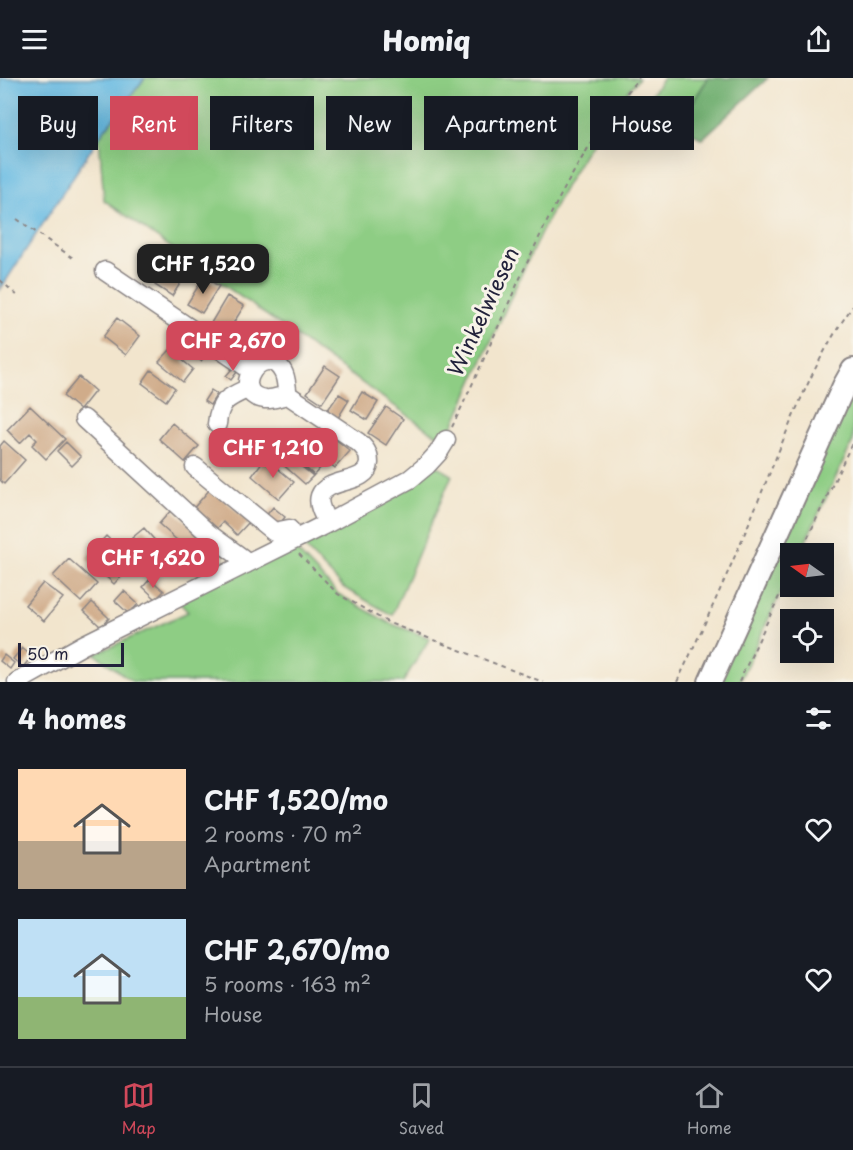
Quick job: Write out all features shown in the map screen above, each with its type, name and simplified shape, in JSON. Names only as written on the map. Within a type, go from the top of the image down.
[{"type":"main road","points":[[710,682],[853,370]]},
{"type":"street","points":[[105,271],[250,379],[257,397],[263,399],[288,395],[365,448],[369,466],[363,474],[328,488],[323,493],[319,503],[328,523]]},
{"type":"street","points":[[217,424],[218,410],[226,399],[250,379],[262,363],[278,365],[284,374],[288,395]]},
{"type":"street","points":[[84,419],[209,534],[242,558],[246,564]]},
{"type":"street","points":[[17,682],[83,645],[246,564],[289,536],[328,523],[410,478],[427,465],[446,440]]},
{"type":"street","points":[[195,467],[274,532],[289,536]]},
{"type":"path","name":"Winkelwiesen","points":[[446,440],[570,178],[614,108],[639,78]]},
{"type":"path","points":[[17,219],[73,258]]},
{"type":"path","points":[[0,280],[19,297]]},
{"type":"path","points":[[677,682],[724,584],[798,406],[840,323],[853,306]]},
{"type":"path","points":[[805,543],[853,441]]},
{"type":"path","points":[[289,536],[338,594],[389,623],[543,682]]},
{"type":"path","points":[[739,682],[780,594]]},
{"type":"green space","points":[[145,78],[639,78],[625,96],[590,96],[590,146],[555,206],[532,252],[446,440],[430,431],[104,200],[99,137],[110,123],[110,150],[198,150],[198,96],[131,96]]},
{"type":"green space","points":[[663,78],[708,78],[694,100],[694,96],[650,96]]},
{"type":"green space","points":[[708,78],[768,78],[702,139],[694,134],[694,100]]},
{"type":"green space","points":[[853,370],[853,441],[805,543],[780,543],[780,594],[739,682],[710,682]]},
{"type":"green space","points":[[435,465],[452,475],[392,615],[344,588],[303,546]]},
{"type":"green space","points":[[289,543],[338,594],[389,623],[430,638],[403,682],[133,682],[95,654],[188,612],[177,600]]},
{"type":"water","points":[[0,78],[145,78],[131,96],[110,96],[110,123],[98,139],[98,96],[18,96],[18,150],[91,150],[0,290]]},
{"type":"building","points":[[172,259],[189,270],[172,296],[155,285]]},
{"type":"building","points":[[204,277],[219,286],[202,313],[187,304]]},
{"type":"building","points":[[227,296],[244,306],[224,338],[208,328]]},
{"type":"building","points":[[117,318],[140,336],[126,355],[103,337]]},
{"type":"building","points":[[186,330],[210,350],[201,361],[177,341]]},
{"type":"building","points":[[170,350],[193,369],[183,382],[159,362]]},
{"type":"building","points":[[236,364],[240,368],[231,380],[226,376]]},
{"type":"building","points":[[325,366],[340,376],[322,403],[307,393]]},
{"type":"building","points":[[151,370],[175,388],[166,401],[142,383]]},
{"type":"building","points":[[79,377],[95,391],[80,410],[63,396]]},
{"type":"building","points":[[211,390],[217,394],[210,405],[204,401]]},
{"type":"building","points":[[362,392],[378,402],[367,420],[351,410]]},
{"type":"building","points":[[339,394],[349,400],[338,418],[327,411]]},
{"type":"building","points":[[30,406],[65,439],[46,459],[32,445],[37,440],[30,433],[20,443],[7,430]]},
{"type":"building","points":[[386,407],[403,419],[386,445],[368,433]]},
{"type":"building","points":[[172,423],[199,446],[185,462],[159,439]]},
{"type":"building","points":[[322,428],[350,451],[335,468],[308,445]]},
{"type":"building","points":[[4,441],[25,460],[4,484],[0,480],[0,446]]},
{"type":"building","points":[[66,442],[81,457],[72,466],[57,451]]},
{"type":"building","points":[[293,443],[321,467],[314,475],[287,452]]},
{"type":"building","points":[[284,452],[313,476],[305,484],[279,461]]},
{"type":"building","points":[[265,458],[294,482],[279,499],[252,476]]},
{"type":"building","points":[[211,488],[249,522],[237,535],[223,522],[214,532],[191,511]]},
{"type":"building","points":[[273,507],[285,517],[277,527],[265,517]]},
{"type":"building","points":[[172,509],[202,535],[188,550],[159,524]]},
{"type":"building","points":[[144,528],[166,553],[155,563],[132,538]]},
{"type":"building","points":[[106,536],[134,562],[114,584],[86,558]]},
{"type":"building","points":[[69,559],[97,584],[81,602],[53,576]]},
{"type":"building","points":[[150,579],[164,591],[156,599],[143,587]]},
{"type":"building","points":[[43,583],[63,598],[44,621],[25,605]]},
{"type":"building","points":[[124,591],[138,604],[129,614],[115,601]]},
{"type":"building","points":[[92,602],[109,618],[101,627],[84,611]]},
{"type":"building","points":[[22,648],[32,656],[23,667],[13,659]]},
{"type":"building","points":[[4,655],[14,663],[10,669],[0,661]]}]
